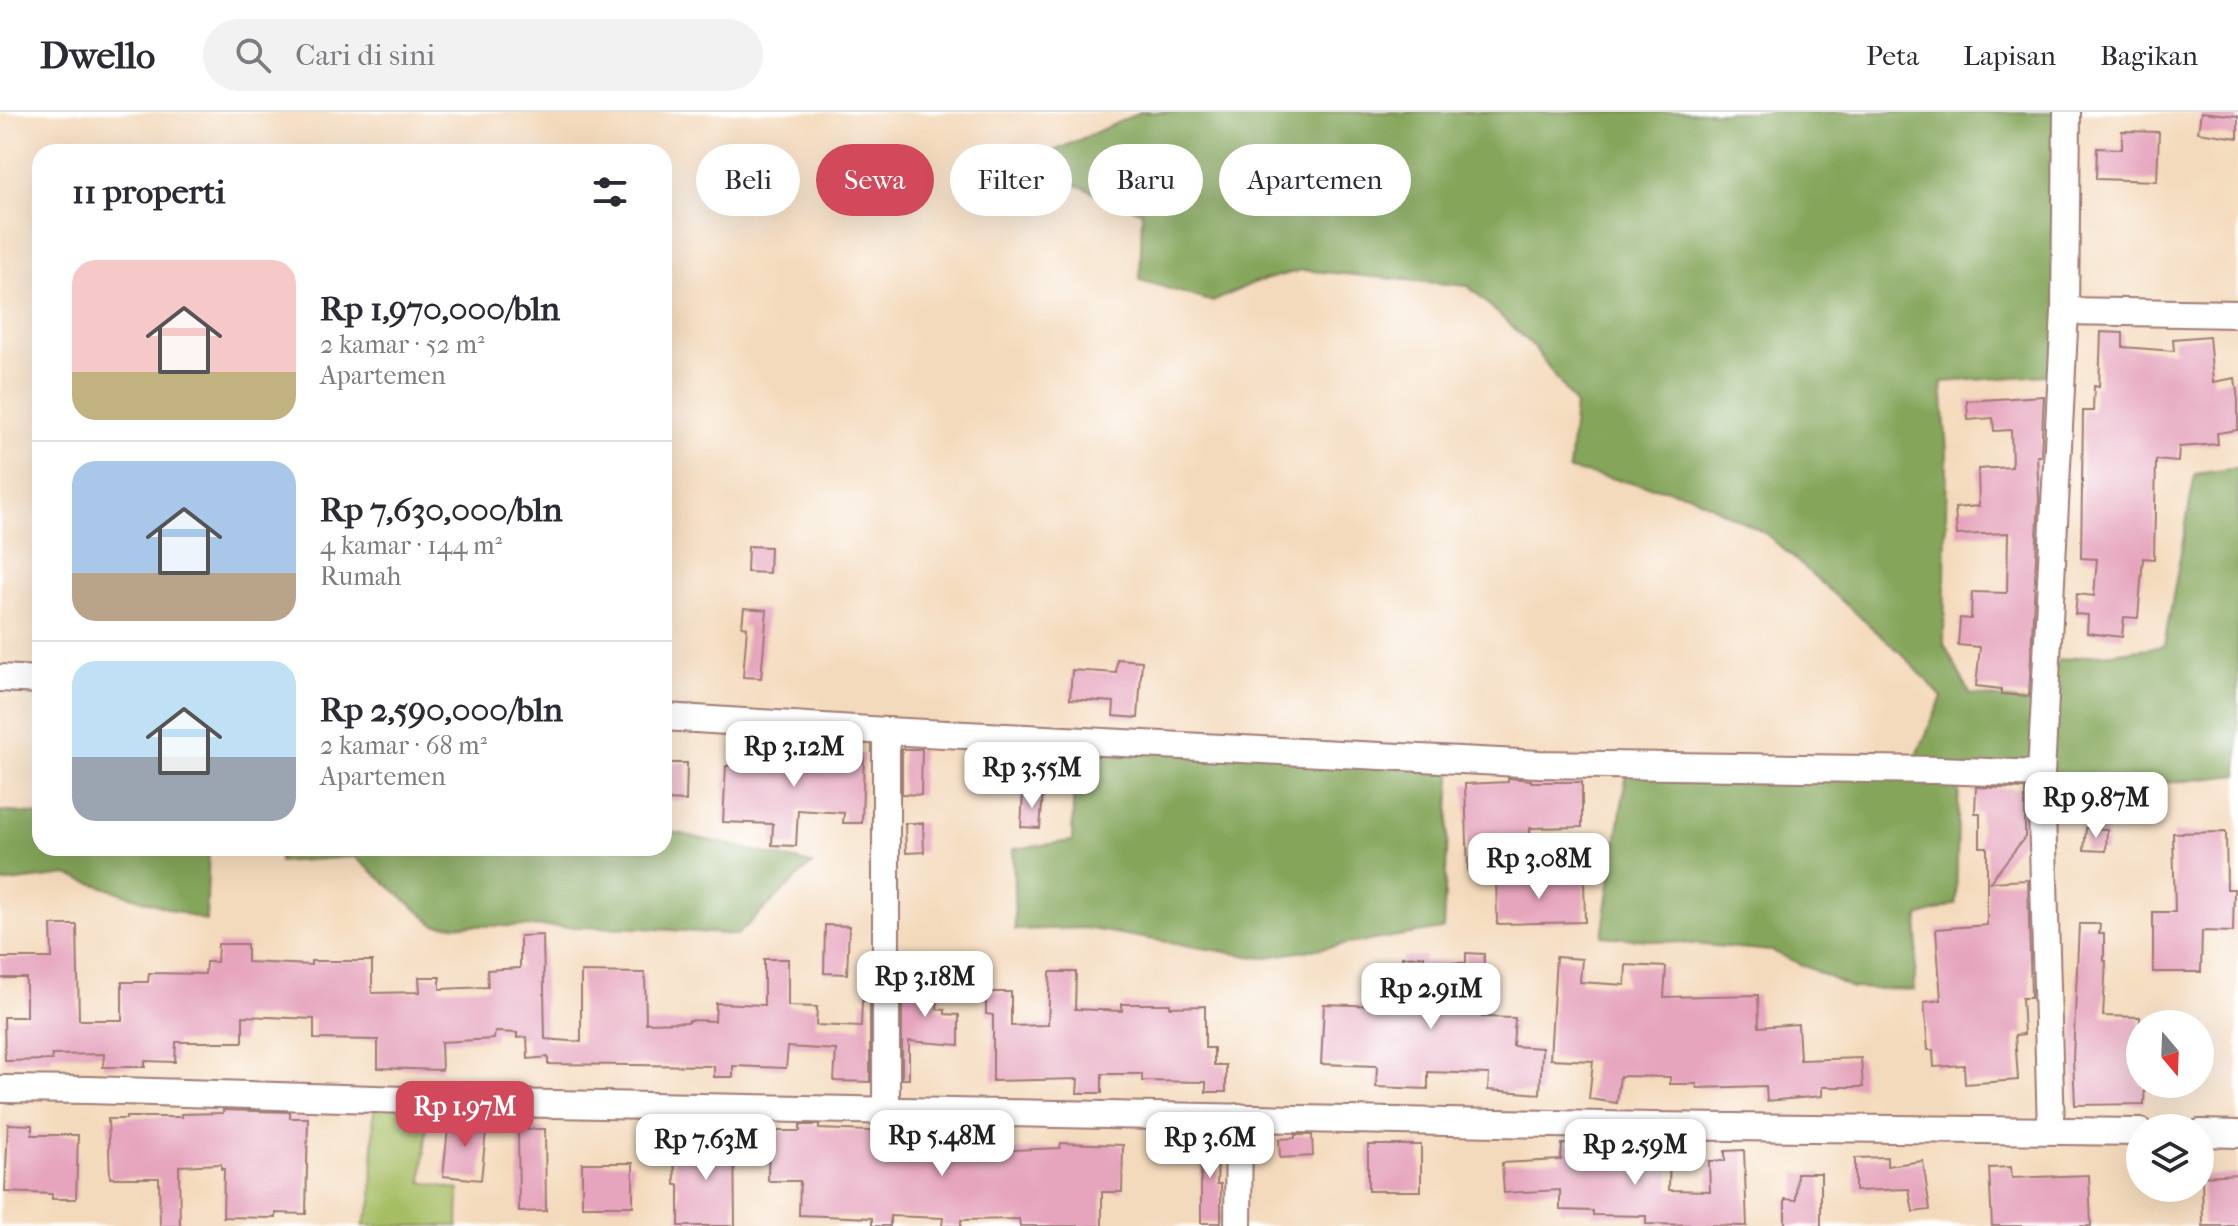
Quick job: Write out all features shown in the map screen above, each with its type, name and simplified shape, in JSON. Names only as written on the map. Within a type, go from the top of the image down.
[{"type":"street","points":[[2051,1130],[2041,774],[2065,311],[2067,112]]},
{"type":"street","points":[[2065,311],[2238,314]]},
{"type":"street","points":[[0,678],[32,680]]},
{"type":"street","points":[[672,718],[1539,764],[2041,774]]},
{"type":"street","points":[[886,731],[886,1111]]},
{"type":"street","points":[[0,1089],[886,1111],[2126,1132]]},
{"type":"street","points":[[1238,1226],[1239,1117]]},
{"type":"street","points":[[2214,1133],[2238,1134]]},
{"type":"green space","points":[[1141,112],[2067,112],[2061,374],[1942,382],[1947,452],[1944,644],[1970,694],[2045,705],[2058,660],[2164,646],[2195,474],[2238,468],[2238,775],[2049,796],[2048,770],[1959,774],[1956,904],[1919,917],[1914,990],[1852,988],[1772,951],[1602,936],[1628,765],[1912,767],[1942,697],[1903,655],[1765,533],[1688,494],[1569,470],[1575,404],[1533,346],[1468,286],[1302,270],[1253,283],[1213,302],[1140,280],[1142,216],[1203,216],[1203,144],[1088,144],[1088,190],[1072,183],[1070,144]]},
{"type":"green space","points":[[1075,740],[1452,758],[1443,929],[1261,958],[1085,928],[1015,930],[1013,849],[1072,841]]},
{"type":"green space","points":[[0,811],[32,814],[32,856],[209,856],[206,921],[67,875],[0,883]]},
{"type":"green space","points":[[672,832],[812,864],[737,935],[643,928],[435,925],[355,857],[279,862],[279,856],[672,856]]},
{"type":"green space","points":[[429,1099],[422,1182],[459,1190],[458,1226],[363,1226],[372,1202],[374,1100]]},
{"type":"building","points":[[2201,112],[2238,116],[2238,138],[2198,132]]},
{"type":"building","points":[[2122,131],[2159,132],[2157,181],[2096,179],[2097,148],[2122,149]]},
{"type":"building","points":[[2101,332],[2123,333],[2123,347],[2174,351],[2173,339],[2209,336],[2213,382],[2235,378],[2238,400],[2238,430],[2217,433],[2218,444],[2179,447],[2178,462],[2156,460],[2154,559],[2143,558],[2138,618],[2124,617],[2122,637],[2087,633],[2088,615],[2075,614],[2077,594],[2094,596],[2097,559],[2081,558],[2083,411],[2093,411],[2094,386],[2099,387]]},
{"type":"building","points":[[2044,396],[2041,456],[2037,456],[2039,499],[2029,696],[2001,694],[2001,689],[1976,686],[1980,647],[1958,645],[1960,618],[1971,619],[1972,592],[2007,593],[2008,533],[1957,535],[1955,508],[1979,506],[1978,469],[2012,467],[2011,430],[1994,431],[1993,418],[1968,420],[1967,401]]},
{"type":"building","points":[[748,546],[770,547],[769,573],[747,572]]},
{"type":"building","points":[[744,608],[767,610],[761,678],[743,677],[747,627],[742,626]]},
{"type":"building","points":[[1117,659],[1142,661],[1138,718],[1113,716],[1114,702],[1070,699],[1072,670],[1116,673]]},
{"type":"building","points":[[790,741],[810,742],[809,752],[864,754],[862,823],[843,823],[844,813],[798,810],[796,846],[772,845],[773,824],[723,822],[726,766],[747,766],[747,752],[789,753]]},
{"type":"building","points":[[902,749],[922,749],[921,795],[902,794]]},
{"type":"building","points":[[672,763],[687,763],[686,801],[672,800]]},
{"type":"building","points":[[1508,778],[1531,782],[1582,782],[1582,827],[1530,828],[1530,837],[1508,837],[1509,870],[1468,872],[1465,784],[1508,782]]},
{"type":"building","points":[[1976,787],[2025,789],[2025,837],[1990,882],[2028,880],[2031,998],[2022,998],[2024,1034],[2015,1035],[2018,1080],[1965,1084],[1964,1065],[1934,1067],[1933,1050],[1928,1050],[1924,1002],[1941,1000],[1936,929],[1987,925],[1987,847],[1980,847],[1980,813],[1975,813]]},
{"type":"building","points":[[1023,792],[1043,793],[1040,828],[1021,827]]},
{"type":"building","points":[[905,823],[923,823],[924,852],[906,853]]},
{"type":"building","points":[[2086,828],[2107,829],[2106,851],[2084,850]]},
{"type":"building","points":[[2226,832],[2227,889],[2234,889],[2233,932],[2202,931],[2201,972],[2153,972],[2153,912],[2175,912],[2173,833]]},
{"type":"building","points":[[1586,836],[1586,856],[1568,856],[1568,837]]},
{"type":"building","points":[[1496,874],[1517,874],[1517,882],[1584,880],[1585,922],[1497,924]]},
{"type":"building","points":[[2079,924],[2100,924],[2099,934],[2104,934],[2106,961],[2103,1016],[2126,1017],[2126,1098],[2144,1098],[2144,1104],[2075,1105],[2073,1059]]},
{"type":"building","points":[[51,925],[77,925],[79,1020],[122,1020],[122,982],[148,982],[149,973],[205,974],[206,962],[217,962],[218,944],[247,944],[247,962],[311,965],[311,961],[372,961],[372,993],[420,992],[419,977],[440,977],[440,989],[488,987],[487,970],[520,968],[520,936],[543,935],[545,1039],[581,1042],[581,972],[645,973],[646,1023],[715,1021],[716,1003],[764,1005],[764,959],[788,959],[788,1006],[817,1007],[816,1025],[861,1027],[862,1001],[870,1001],[870,1082],[834,1081],[836,1050],[788,1047],[786,1068],[733,1066],[733,1077],[714,1077],[714,1066],[548,1064],[548,1057],[528,1059],[527,1037],[517,1038],[517,1033],[495,1032],[494,1039],[441,1042],[442,1070],[378,1068],[378,1040],[314,1039],[314,1019],[243,1016],[243,1042],[176,1042],[175,1062],[145,1061],[145,1067],[103,1067],[104,1054],[52,1055],[52,1060],[5,1061],[4,1017],[26,1017],[26,978],[0,978],[0,958],[52,958]]},
{"type":"building","points":[[825,925],[849,926],[847,974],[824,973]]},
{"type":"building","points":[[1466,953],[1484,954],[1482,1017],[1515,1018],[1513,1046],[1542,1048],[1540,1094],[1488,1090],[1489,1074],[1428,1072],[1428,1089],[1376,1087],[1377,1066],[1321,1064],[1324,1004],[1379,1006],[1379,981],[1403,981],[1402,957],[1424,956],[1424,962],[1466,963]]},
{"type":"building","points":[[1556,957],[1582,959],[1580,982],[1625,985],[1626,965],[1666,967],[1664,997],[1758,995],[1759,1027],[1798,1024],[1800,1060],[1861,1058],[1863,1087],[1822,1087],[1822,1096],[1767,1101],[1766,1086],[1697,1088],[1697,1084],[1670,1084],[1670,1077],[1620,1076],[1617,1103],[1589,1099],[1593,1061],[1550,1059]]},
{"type":"building","points":[[1050,972],[1076,972],[1075,1009],[1122,1011],[1122,1004],[1205,1006],[1205,1048],[1214,1048],[1214,1065],[1226,1065],[1226,1092],[1206,1092],[1206,1082],[1142,1081],[1142,1074],[1102,1074],[1102,1093],[1077,1093],[1078,1079],[993,1081],[993,1015],[986,1014],[986,992],[1011,992],[1011,1026],[1048,1025]]},
{"type":"building","points":[[902,979],[940,982],[937,1009],[945,1010],[945,1014],[959,1015],[959,1045],[909,1041],[909,1079],[902,1079]]},
{"type":"building","points":[[223,1110],[290,1112],[290,1118],[308,1118],[306,1214],[276,1213],[276,1218],[223,1217],[224,1169],[221,1169],[221,1164],[179,1166],[180,1226],[160,1226],[159,1178],[110,1178],[108,1119],[182,1117],[181,1114],[223,1113]]},
{"type":"building","points":[[449,1119],[487,1122],[481,1180],[443,1176]]},
{"type":"building","points":[[8,1124],[32,1125],[32,1135],[78,1135],[76,1199],[52,1199],[52,1194],[5,1192]]},
{"type":"building","points":[[800,1125],[819,1125],[819,1129],[895,1132],[895,1127],[914,1127],[913,1132],[958,1134],[958,1153],[993,1154],[993,1151],[1060,1148],[1061,1143],[1123,1145],[1122,1192],[1102,1192],[1102,1226],[1020,1226],[1019,1219],[961,1220],[961,1226],[942,1226],[943,1218],[890,1216],[890,1226],[872,1226],[872,1218],[799,1215],[800,1181],[768,1181],[769,1131],[800,1131]]},
{"type":"building","points":[[518,1129],[545,1129],[546,1211],[519,1212]]},
{"type":"building","points":[[1201,1133],[1219,1133],[1217,1184],[1221,1184],[1221,1223],[1201,1223]]},
{"type":"building","points":[[711,1134],[734,1134],[735,1226],[679,1226],[679,1185],[675,1185],[674,1145],[711,1144]]},
{"type":"building","points":[[1295,1135],[1312,1135],[1313,1156],[1280,1158],[1279,1139],[1295,1138]]},
{"type":"building","points":[[1562,1144],[1587,1145],[1587,1155],[1652,1157],[1652,1147],[1670,1147],[1669,1190],[1710,1191],[1709,1161],[1725,1161],[1725,1151],[1744,1150],[1747,1226],[1646,1224],[1646,1216],[1593,1215],[1593,1211],[1560,1210],[1560,1190],[1504,1193],[1502,1163],[1561,1160]]},
{"type":"building","points":[[1368,1145],[1421,1145],[1421,1191],[1368,1191]]},
{"type":"building","points":[[1887,1157],[1887,1166],[1923,1161],[1930,1210],[1913,1212],[1909,1189],[1855,1191],[1855,1158]]},
{"type":"building","points":[[582,1163],[633,1163],[633,1206],[582,1206]]},
{"type":"building","points":[[2011,1167],[2012,1178],[2089,1175],[2091,1226],[1992,1226],[1989,1168]]},
{"type":"building","points":[[1797,1173],[1821,1173],[1821,1226],[1785,1226],[1785,1199],[1796,1200]]},
{"type":"building","points":[[2238,1174],[2238,1226],[2203,1226],[2203,1202],[2214,1202],[2214,1175]]}]
